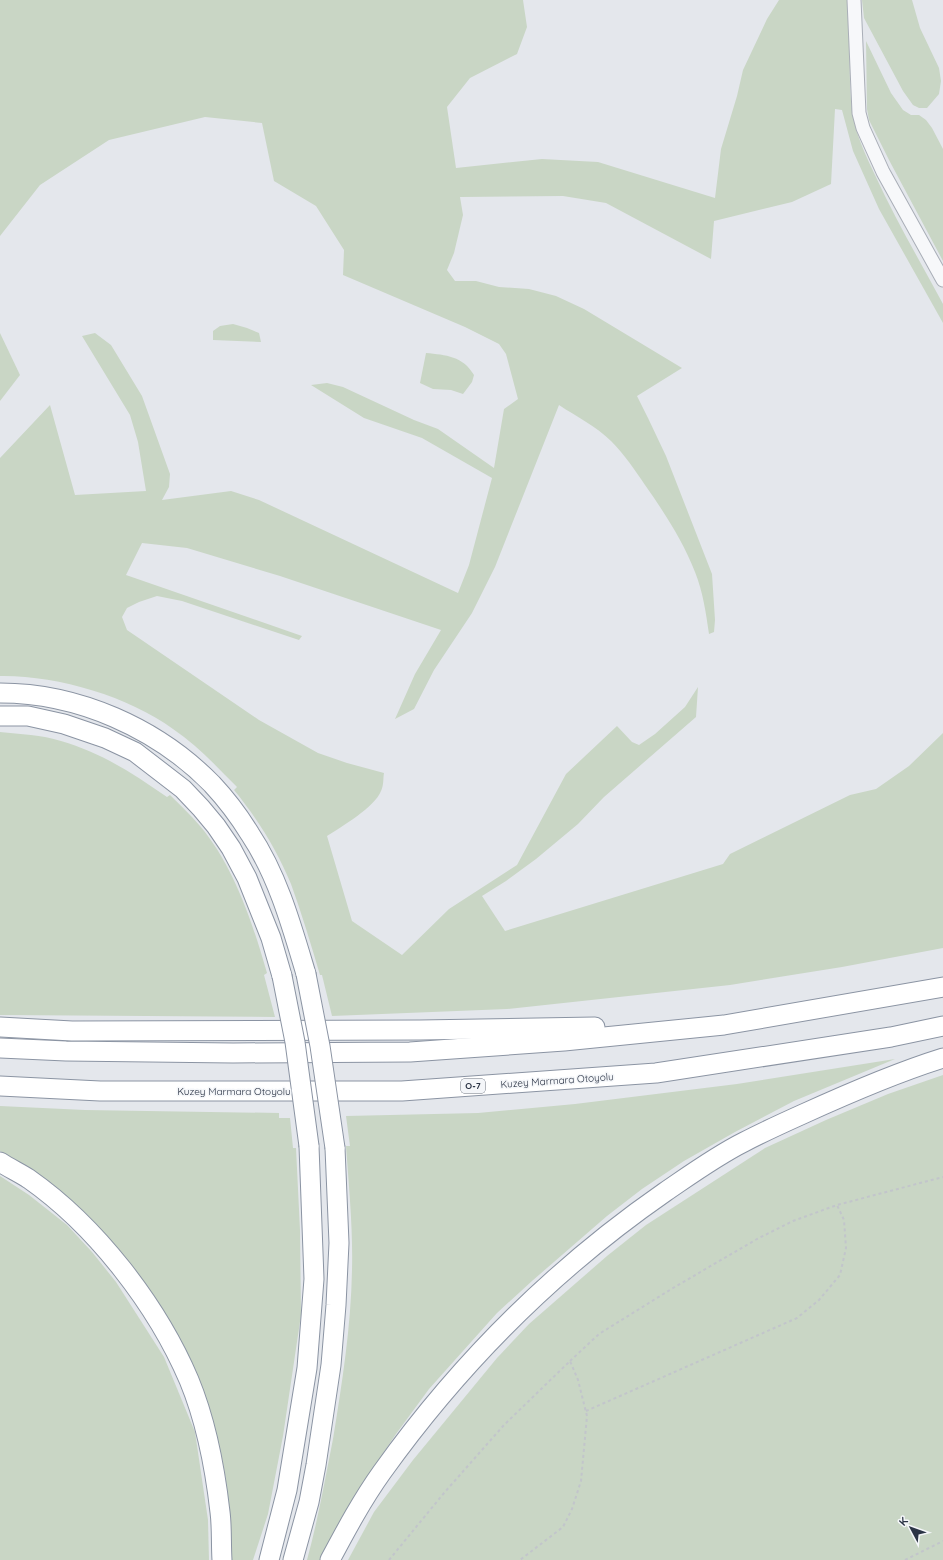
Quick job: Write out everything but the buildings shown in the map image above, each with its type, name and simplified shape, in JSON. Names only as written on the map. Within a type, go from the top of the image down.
[{"type":"highway","points":[[0,693],[22,693],[55,698],[88,708],[151,735],[183,758],[200,772],[234,810],[251,835],[264,859],[280,895],[306,974],[320,1046],[335,1148],[339,1242],[331,1365],[316,1466],[309,1502],[293,1560]]},
{"type":"highway","points":[[0,716],[28,716],[64,724],[105,738],[135,752],[183,789],[216,826],[231,848],[247,878],[271,938],[282,976],[296,1042],[309,1146],[314,1279],[307,1368],[287,1490],[269,1560]]},
{"type":"highway","points":[[0,1048],[66,1051],[233,1053],[410,1052],[564,1041],[724,1025],[943,987]]},
{"type":"highway","points":[[0,1027],[72,1032],[420,1030],[724,1025]]},
{"type":"highway","name":"Kuzey Marmara Otoyolu","points":[[0,1086],[100,1091],[402,1092],[656,1073],[890,1037],[943,1026]]},
{"type":"highway","points":[[330,1560],[381,1474],[416,1426],[451,1383],[482,1348],[550,1282],[590,1247],[672,1187],[743,1142],[903,1070],[943,1058]]},
{"type":"highway","points":[[0,1162],[29,1179],[70,1213],[116,1261],[157,1319],[189,1380],[200,1413],[209,1447],[221,1513],[222,1560]]},
{"type":"street","points":[[854,0],[860,113],[863,128],[883,172],[943,280]]},
{"type":"path","points":[[389,1560],[444,1493],[504,1425],[600,1334],[673,1288],[757,1239],[793,1221],[837,1205],[943,1177]]},
{"type":"path","points":[[586,1411],[797,1318],[819,1300],[840,1275],[846,1248],[844,1220],[837,1205]]},
{"type":"path","points":[[520,1560],[563,1527],[582,1481],[587,1416],[578,1380],[570,1361]]},
{"type":"path","points":[[905,1560],[943,1541]]},
{"type":"green space","points":[[0,0],[523,0],[527,27],[517,54],[470,78],[447,107],[456,168],[542,159],[598,162],[715,198],[721,149],[743,70],[767,19],[779,0],[847,0],[850,30],[850,91],[856,128],[863,148],[899,224],[943,304],[943,323],[879,209],[853,151],[842,110],[835,109],[831,184],[792,202],[714,221],[711,259],[606,203],[563,196],[460,197],[463,215],[454,253],[447,270],[455,281],[476,281],[499,287],[529,289],[556,296],[584,309],[682,368],[637,396],[666,456],[712,574],[715,620],[714,632],[709,634],[702,595],[690,560],[673,527],[652,495],[629,462],[611,441],[593,426],[559,405],[495,567],[472,613],[434,670],[414,709],[395,719],[415,674],[441,630],[280,576],[187,548],[142,543],[126,575],[302,636],[299,640],[182,601],[157,596],[127,608],[122,617],[127,630],[259,720],[318,753],[384,773],[382,789],[372,804],[349,822],[327,836],[352,921],[402,955],[449,909],[517,865],[566,774],[617,726],[632,742],[639,745],[655,734],[685,707],[698,687],[696,717],[604,797],[578,824],[536,859],[482,896],[505,931],[723,864],[730,854],[850,795],[876,789],[909,766],[943,733],[943,948],[842,967],[730,985],[507,1009],[332,1016],[322,975],[320,975],[291,884],[266,835],[234,790],[237,787],[206,756],[182,735],[155,717],[135,707],[113,697],[67,684],[44,679],[0,676],[0,458],[50,405],[75,495],[146,491],[138,442],[130,415],[82,336],[95,333],[111,345],[142,396],[170,474],[169,487],[162,500],[231,491],[259,500],[458,593],[469,565],[492,478],[422,438],[364,418],[311,385],[327,383],[343,387],[414,420],[438,429],[494,468],[504,409],[518,399],[506,354],[499,344],[465,327],[343,275],[344,250],[316,206],[274,181],[262,123],[205,117],[109,140],[40,185],[0,236]]},
{"type":"green space","points":[[862,0],[912,0],[920,28],[939,68],[941,81],[939,94],[927,108],[919,108],[913,105],[903,91],[864,18]]},
{"type":"green space","points":[[866,41],[891,93],[903,110],[911,115],[919,115],[926,120],[943,149],[943,261],[869,120],[867,109]]},
{"type":"green space","points":[[233,324],[259,333],[261,342],[213,340],[213,331],[220,326]]},
{"type":"green space","points":[[0,333],[20,375],[0,401]]},
{"type":"green space","points":[[426,353],[447,356],[459,360],[470,369],[474,375],[472,382],[463,394],[451,390],[433,389],[420,383]]},
{"type":"green space","points":[[0,732],[46,737],[90,751],[116,764],[167,797],[170,795],[189,814],[200,826],[223,859],[241,896],[267,973],[264,975],[275,1017],[0,1015]]},
{"type":"green space","points":[[895,1059],[794,1101],[735,1132],[684,1161],[642,1189],[607,1216],[497,1313],[429,1389],[396,1434],[357,1492],[320,1560],[307,1560],[318,1515],[333,1439],[343,1376],[350,1313],[352,1239],[346,1146],[350,1146],[346,1116],[478,1113],[575,1104],[737,1084]]},
{"type":"green space","points":[[943,1075],[943,1560],[348,1560],[374,1512],[413,1460],[497,1358],[529,1324],[607,1256],[646,1225],[765,1148],[888,1094]]},
{"type":"green space","points":[[0,1106],[85,1110],[279,1113],[279,1118],[290,1118],[293,1148],[296,1148],[300,1230],[301,1315],[283,1436],[268,1514],[253,1560],[231,1560],[227,1488],[217,1437],[201,1392],[182,1347],[158,1302],[125,1257],[88,1216],[46,1180],[0,1151]]},
{"type":"green space","points":[[0,1176],[29,1195],[67,1225],[92,1252],[116,1282],[164,1357],[195,1432],[208,1520],[209,1560],[0,1560]]}]
